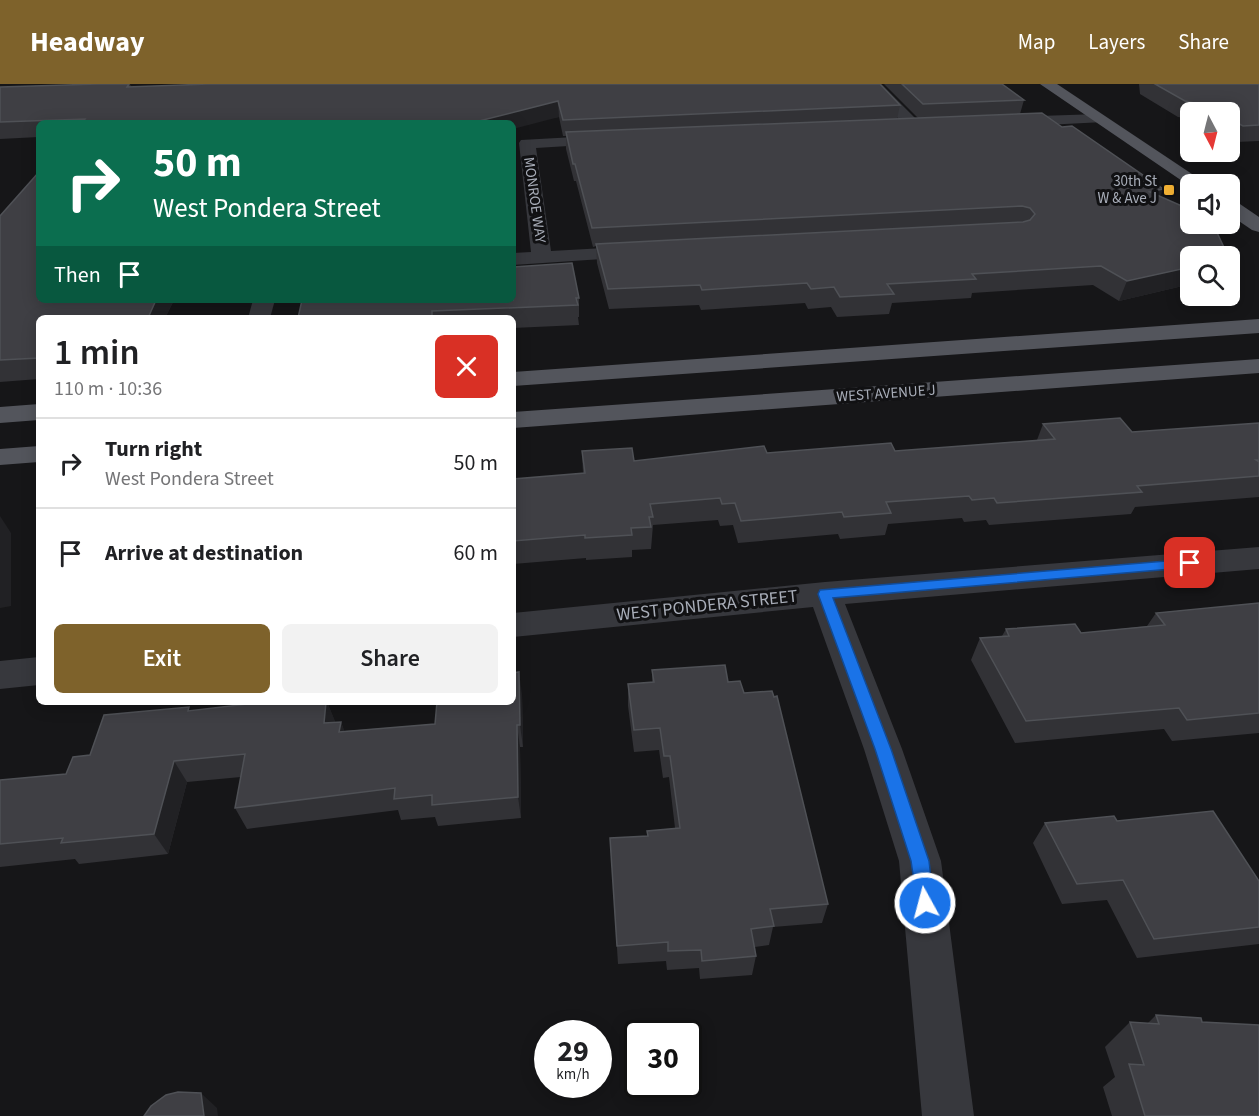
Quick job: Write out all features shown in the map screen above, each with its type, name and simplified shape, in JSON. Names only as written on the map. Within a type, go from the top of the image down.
[{"type":"main road","points":[[1047,84],[1182,174]]},
{"type":"main road","points":[[1240,213],[1259,226]]},
{"type":"main road","points":[[516,379],[1259,326]]},
{"type":"main road","name":"WEST AVENUE J","points":[[516,420],[1259,366]]},
{"type":"main road","points":[[0,415],[36,412]]},
{"type":"main road","points":[[0,457],[36,454]]},
{"type":"street","points":[[873,84],[920,125],[890,127]]},
{"type":"street","points":[[995,123],[1099,119]]},
{"type":"street","name":"MONROE WAY","points":[[542,258],[527,143],[633,139]]},
{"type":"street","points":[[516,259],[661,251]]},
{"type":"street","name":"WEST PONDERA STREET","points":[[516,625],[825,594],[1259,558]]},
{"type":"street","points":[[825,594],[883,749],[920,861],[948,1116]]},
{"type":"street","points":[[0,675],[36,671]]},
{"type":"building","points":[[98,84],[129,84],[127,87],[209,84],[880,84],[900,105],[563,120],[558,101],[483,120],[85,119],[0,122],[0,87]]},
{"type":"building","points":[[902,84],[1002,84],[1024,100],[923,104]]},
{"type":"building","points":[[1155,84],[1258,84],[1259,125],[1240,124],[1240,102],[1185,101]]},
{"type":"building","points":[[1042,113],[1062,127],[1072,126],[1163,189],[1150,192],[1180,205],[1180,234],[1218,234],[1223,246],[1180,246],[1180,269],[1127,281],[1101,266],[972,274],[976,279],[887,284],[894,294],[840,297],[834,287],[811,289],[807,283],[702,290],[700,285],[608,289],[596,244],[1023,222],[1030,220],[1035,214],[1030,208],[1022,206],[592,228],[566,132]]},
{"type":"building","points":[[36,175],[36,303],[155,303],[149,315],[36,315],[36,358],[0,360],[0,216]]},
{"type":"building","points":[[572,263],[579,298],[576,298],[578,305],[432,311],[432,315],[299,315],[301,303],[516,303],[516,267]]},
{"type":"building","points":[[1120,418],[1132,432],[1259,423],[1259,460],[1256,460],[1259,462],[1259,476],[1137,486],[1142,492],[997,503],[994,498],[972,500],[969,496],[886,502],[891,513],[844,517],[842,512],[741,521],[735,503],[722,504],[720,498],[650,504],[653,517],[649,517],[651,527],[631,528],[632,535],[585,538],[585,535],[516,541],[516,479],[585,473],[582,451],[632,448],[634,461],[764,446],[767,453],[891,443],[895,451],[1055,439],[1043,424]]},
{"type":"building","points":[[1259,603],[1259,713],[1187,720],[1179,708],[1026,721],[980,638],[1009,636],[1006,629],[1075,624],[1081,633],[1165,625],[1156,613]]},
{"type":"building","points":[[725,665],[728,682],[740,681],[744,693],[772,691],[774,697],[777,696],[828,904],[770,909],[774,926],[751,929],[756,956],[702,961],[701,950],[668,951],[668,942],[617,946],[610,838],[648,836],[647,831],[680,828],[670,756],[664,756],[660,728],[634,730],[628,684],[654,682],[652,670]]},
{"type":"building","points":[[516,672],[519,672],[520,725],[517,725],[518,797],[432,805],[432,795],[394,799],[395,788],[235,808],[245,754],[174,761],[154,834],[61,843],[63,838],[0,844],[0,780],[66,774],[73,757],[90,755],[104,715],[189,707],[188,711],[239,705],[326,705],[324,723],[341,722],[339,732],[435,724],[437,705],[516,705]]},
{"type":"building","points":[[1213,811],[1259,881],[1259,927],[1154,939],[1123,880],[1077,884],[1045,823],[1114,816],[1117,821]]},
{"type":"building","points":[[1156,1015],[1201,1018],[1202,1022],[1259,1025],[1259,1116],[1145,1116],[1129,1064],[1144,1065],[1130,1022],[1159,1024]]},
{"type":"building","points":[[178,1092],[201,1093],[204,1116],[144,1116],[151,1106],[166,1095]]},
{"type":"place","name":"30th St W & Ave J","points":[[1169,190]]},
{"type":"route","points":[[925,903],[920,861],[883,749],[825,594],[1190,563]]}]
